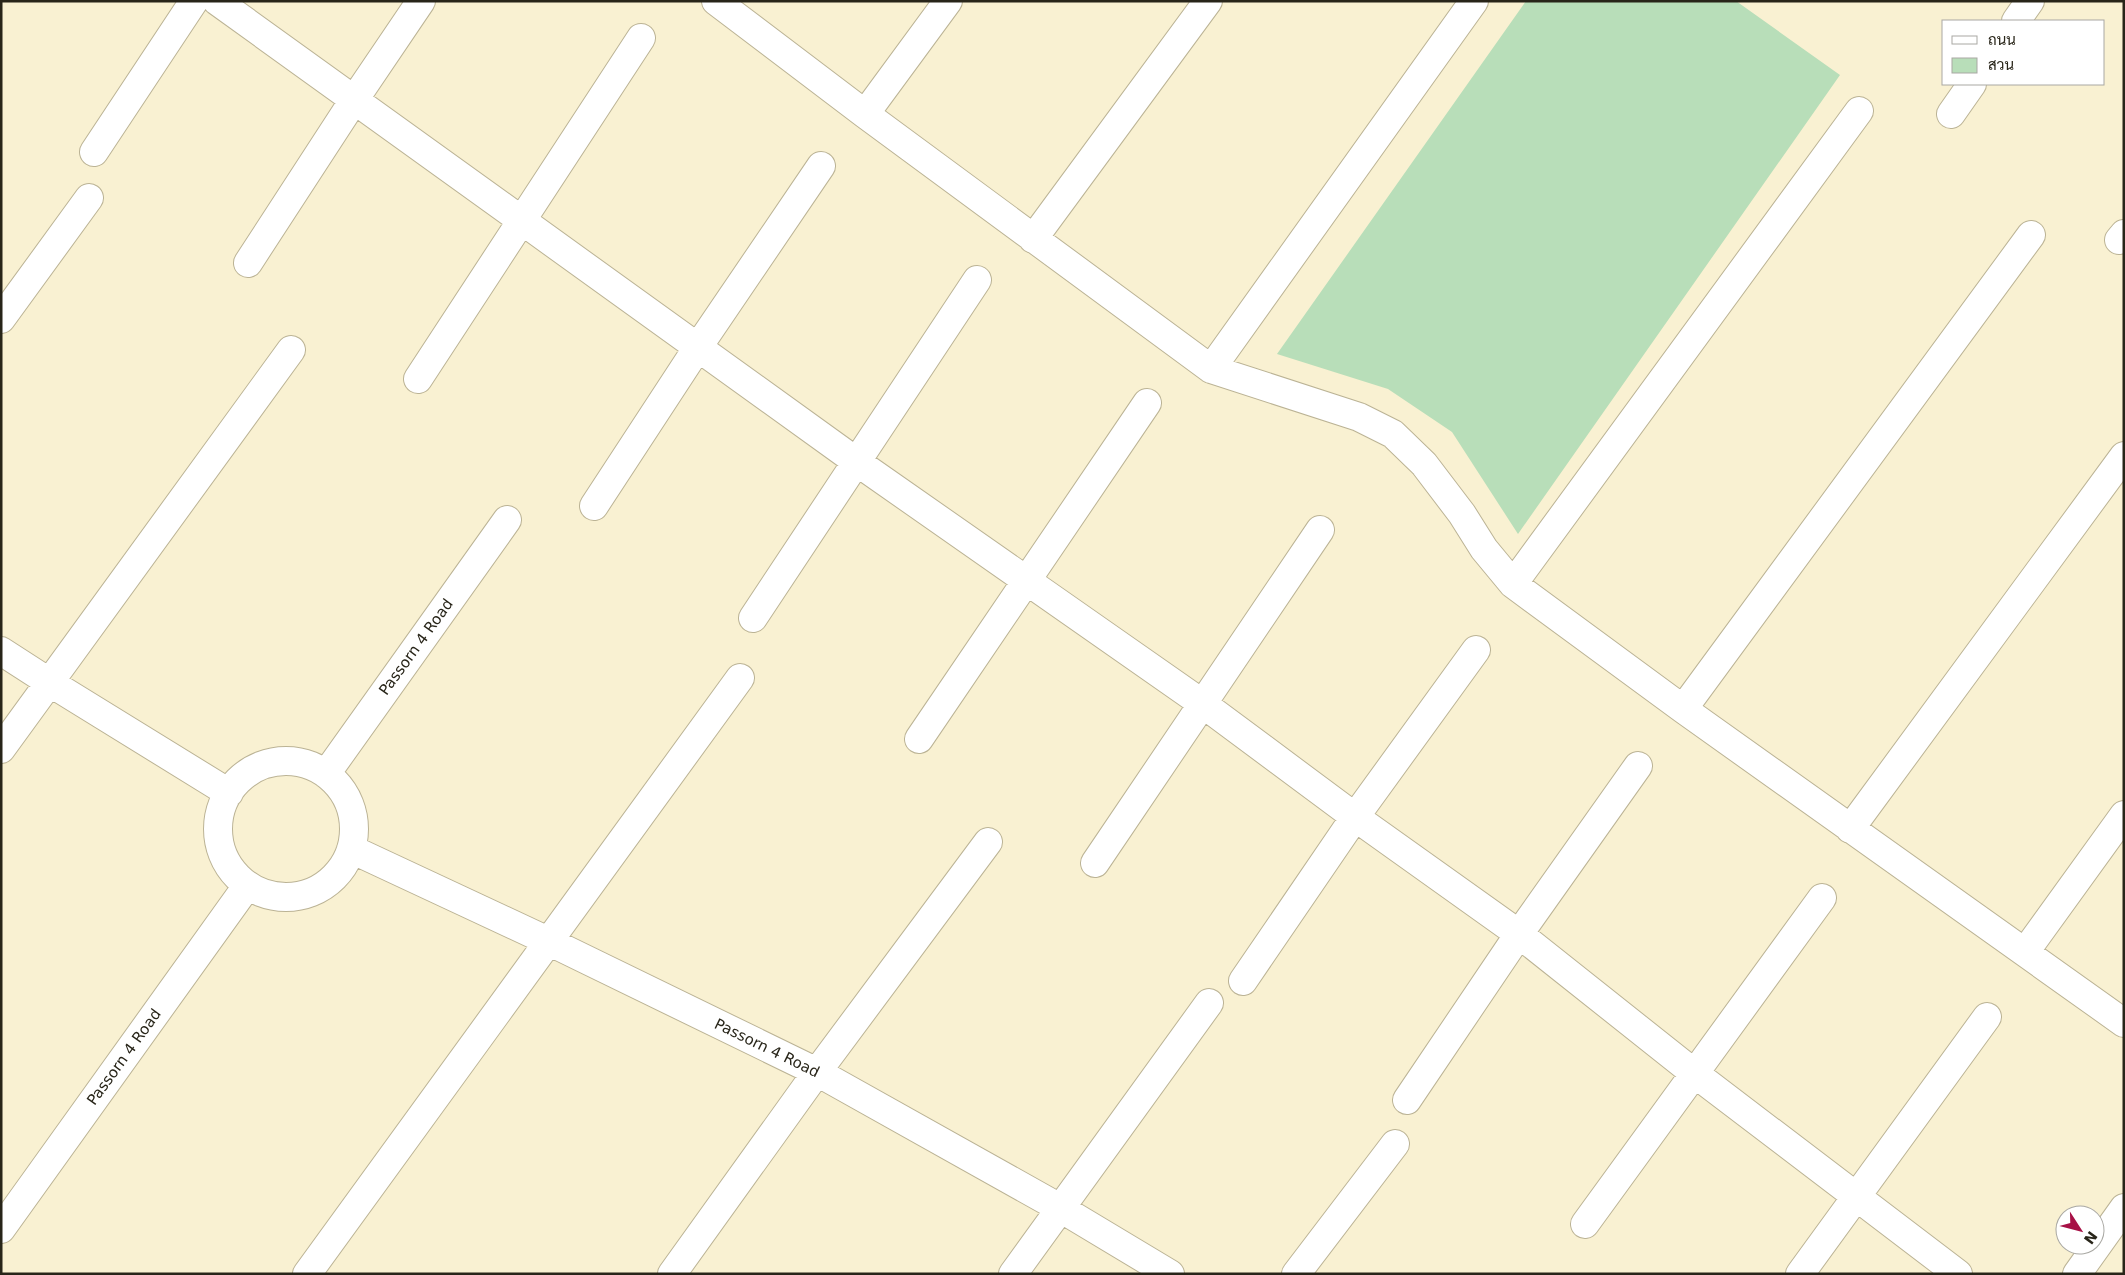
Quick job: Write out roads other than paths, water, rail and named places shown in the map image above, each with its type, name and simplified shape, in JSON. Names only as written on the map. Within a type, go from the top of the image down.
[{"type":"street","points":[[94,152],[194,1]]},
{"type":"street","points":[[217,1],[857,462],[1203,704],[1355,817],[1519,934],[1694,1073],[1958,1274]]},
{"type":"street","points":[[248,263],[421,1]]},
{"type":"street","points":[[716,1],[1033,239],[1211,369],[1359,417],[1392,434],[1424,464],[1462,514],[1484,549],[1514,584],[1683,710],[2124,1023]]},
{"type":"street","points":[[865,114],[948,1]]},
{"type":"street","points":[[1033,239],[1208,1]]},
{"type":"street","points":[[1211,369],[1474,1]]},
{"type":"street","points":[[2017,20],[2030,1]]},
{"type":"street","points":[[418,379],[641,38]]},
{"type":"street","points":[[1951,114],[1971,85]]},
{"type":"street","points":[[1514,584],[1859,110]]},
{"type":"street","points":[[594,506],[698,347],[821,166]]},
{"type":"street","points":[[1,319],[89,198]]},
{"type":"street","points":[[1683,710],[2031,235]]},
{"type":"street","points":[[753,618],[977,280]]},
{"type":"street","points":[[1,749],[291,350]]},
{"type":"street","points":[[919,739],[1147,403]]},
{"type":"street","points":[[1850,829],[2124,456]]},
{"type":"street","name":"Passorn 4 Road","points":[[326,774],[507,520]]},
{"type":"street","points":[[1095,863],[1320,530]]},
{"type":"street","points":[[1243,981],[1355,817],[1476,650]]},
{"type":"street","points":[[1,651],[228,793]]},
{"type":"street","points":[[308,1274],[548,940],[740,678]]},
{"type":"street","points":[[284,761],[306,764],[326,774],[341,788],[350,807],[354,828],[351,848],[342,868],[327,884],[308,894],[287,898],[266,895],[247,886],[232,871],[225,859],[218,833],[220,812],[228,793],[243,776],[262,766],[284,761]]},
{"type":"street","points":[[1407,1100],[1519,934],[1638,766]]},
{"type":"street","points":[[2025,952],[2124,815]]},
{"type":"street","points":[[672,1274],[817,1072],[988,842]]},
{"type":"street","name":"Passorn 4 Road","points":[[351,848],[548,940],[817,1072],[1060,1208],[1170,1274]]},
{"type":"street","name":"Passorn 4 Road","points":[[1,1229],[247,886]]},
{"type":"street","points":[[1585,1224],[1822,898]]},
{"type":"street","points":[[1013,1274],[1209,1003]]},
{"type":"street","points":[[1800,1274],[1987,1016]]},
{"type":"street","points":[[1296,1274],[1395,1144]]},
{"type":"street","points":[[2077,1274],[2124,1208]]}]
